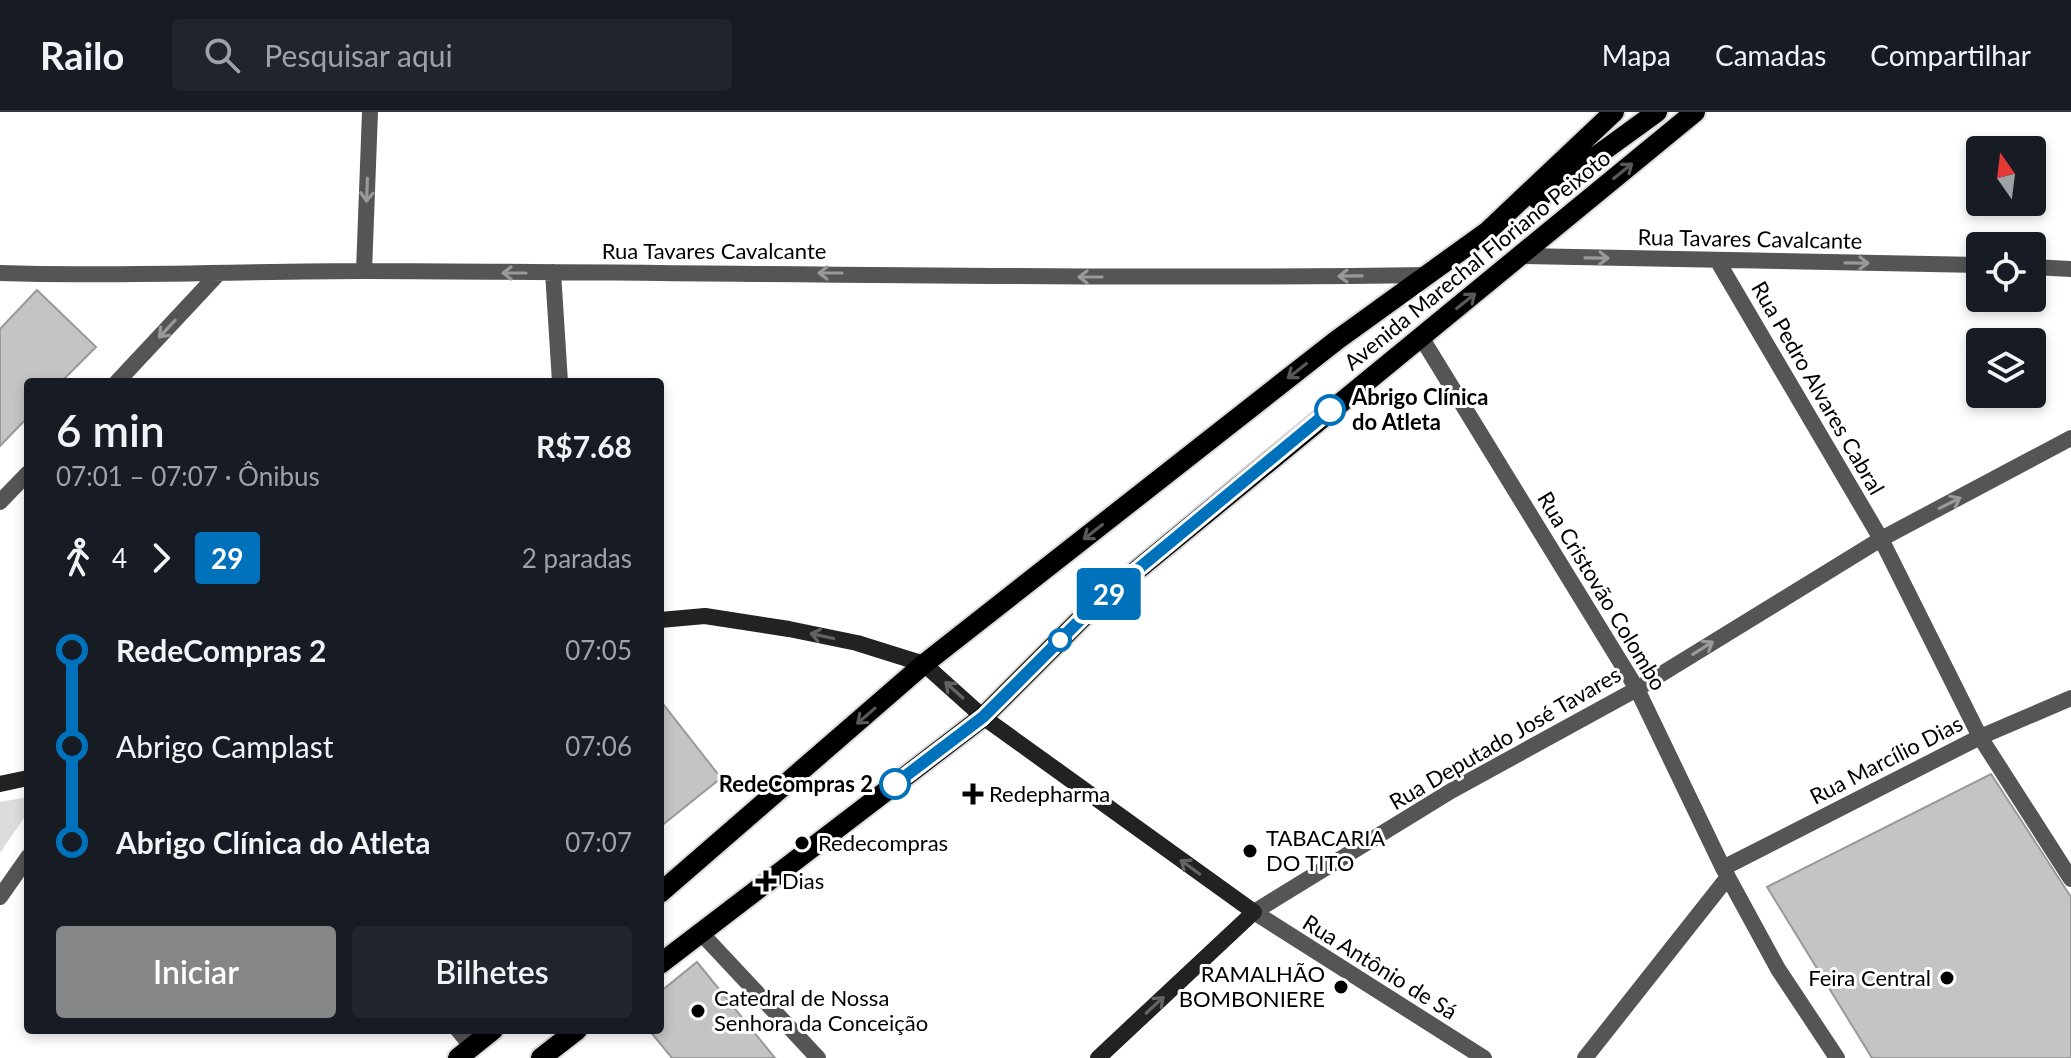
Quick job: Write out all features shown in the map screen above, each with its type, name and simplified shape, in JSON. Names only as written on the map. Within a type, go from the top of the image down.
[{"type":"main road","name":"Avenida Marechal Floriano Peixoto","points":[[664,890],[924,664],[1337,340],[1488,231],[1614,112]]},
{"type":"main road","points":[[1488,231],[1605,152],[1657,112]]},
{"type":"main road","name":"Avenida Marechal Floriano Peixoto","points":[[664,961],[983,717],[1097,603],[1695,112]]},
{"type":"main road","points":[[465,1053],[488,1034]]},
{"type":"main road","points":[[541,1058],[572,1034]]},
{"type":"street","points":[[364,271],[370,112]]},
{"type":"street","name":"Rua Tavares Cavalcante","points":[[1519,256],[1966,265]]},
{"type":"street","name":"Rua Pedro Alvares Cabral","points":[[1717,260],[1881,539],[1980,737],[2071,879]]},
{"type":"street","points":[[2046,268],[2071,269]]},
{"type":"street","name":"Rua Tavares Cavalcante","points":[[0,273],[217,275],[364,271],[1428,275]]},
{"type":"street","points":[[553,272],[560,378]]},
{"type":"street","points":[[121,378],[217,275]]},
{"type":"street","name":"Rua Cristovão Colombo","points":[[1421,337],[1637,689],[1725,872],[1778,969],[1837,1058]]},
{"type":"street","name":"Rua Deputado José Tavares","points":[[1254,912],[1451,791],[1637,689],[1881,539],[2071,438]]},
{"type":"street","points":[[0,502],[24,477]]},
{"type":"street","points":[[664,620],[705,616],[789,629],[857,643],[924,664],[983,717],[1254,912],[1098,1058]]},
{"type":"street","name":"Rua Marcílio Dias","points":[[1725,872],[1980,737],[2071,698]]},
{"type":"street","points":[[0,784],[24,779]]},
{"type":"street","points":[[0,897],[24,863]]},
{"type":"street","points":[[1585,1058],[1725,872]]},
{"type":"street","name":"Rua Antônio de Sá","points":[[1254,912],[1484,1058]]},
{"type":"street","points":[[701,933],[818,1058]]},
{"type":"shaded area","points":[[24,798],[24,818],[0,853],[0,802]]},
{"type":"building","points":[[37,290],[96,347],[65,378],[24,378],[24,421],[0,446],[0,329]]},
{"type":"building","points":[[664,705],[721,778],[664,824]]},
{"type":"building","name":"Feira Central","points":[[1991,774],[2071,897],[2071,1058],[1872,1058],[1767,887]]},
{"type":"building","name":"Catedral de Nossa Senhora da Conceição","points":[[697,962],[775,1058],[672,1058],[652,1034],[664,1034],[664,989]]},
{"type":"bus line","name":"29","points":[[895,784],[983,717],[1097,603],[1330,410]]},
{"type":"place","name":"Abrigo Clínica do Atleta","points":[[1330,410]]},
{"type":"place","name":"RedeCompras 2","points":[[895,784]]},
{"type":"place","name":"Redepharma","points":[[973,794]]},
{"type":"place","name":"Redecompras","points":[[802,843]]},
{"type":"place","name":"TABACARIA DO TITO","points":[[1250,851]]},
{"type":"place","name":"Dias","points":[[766,881]]},
{"type":"place","name":"Feira Central","points":[[1947,978]]},
{"type":"place","name":"RAMALHÃO BOMBONIERE","points":[[1341,987]]},
{"type":"place","name":"Catedral de Nossa Senhora da Conceição","points":[[698,1011]]}]
